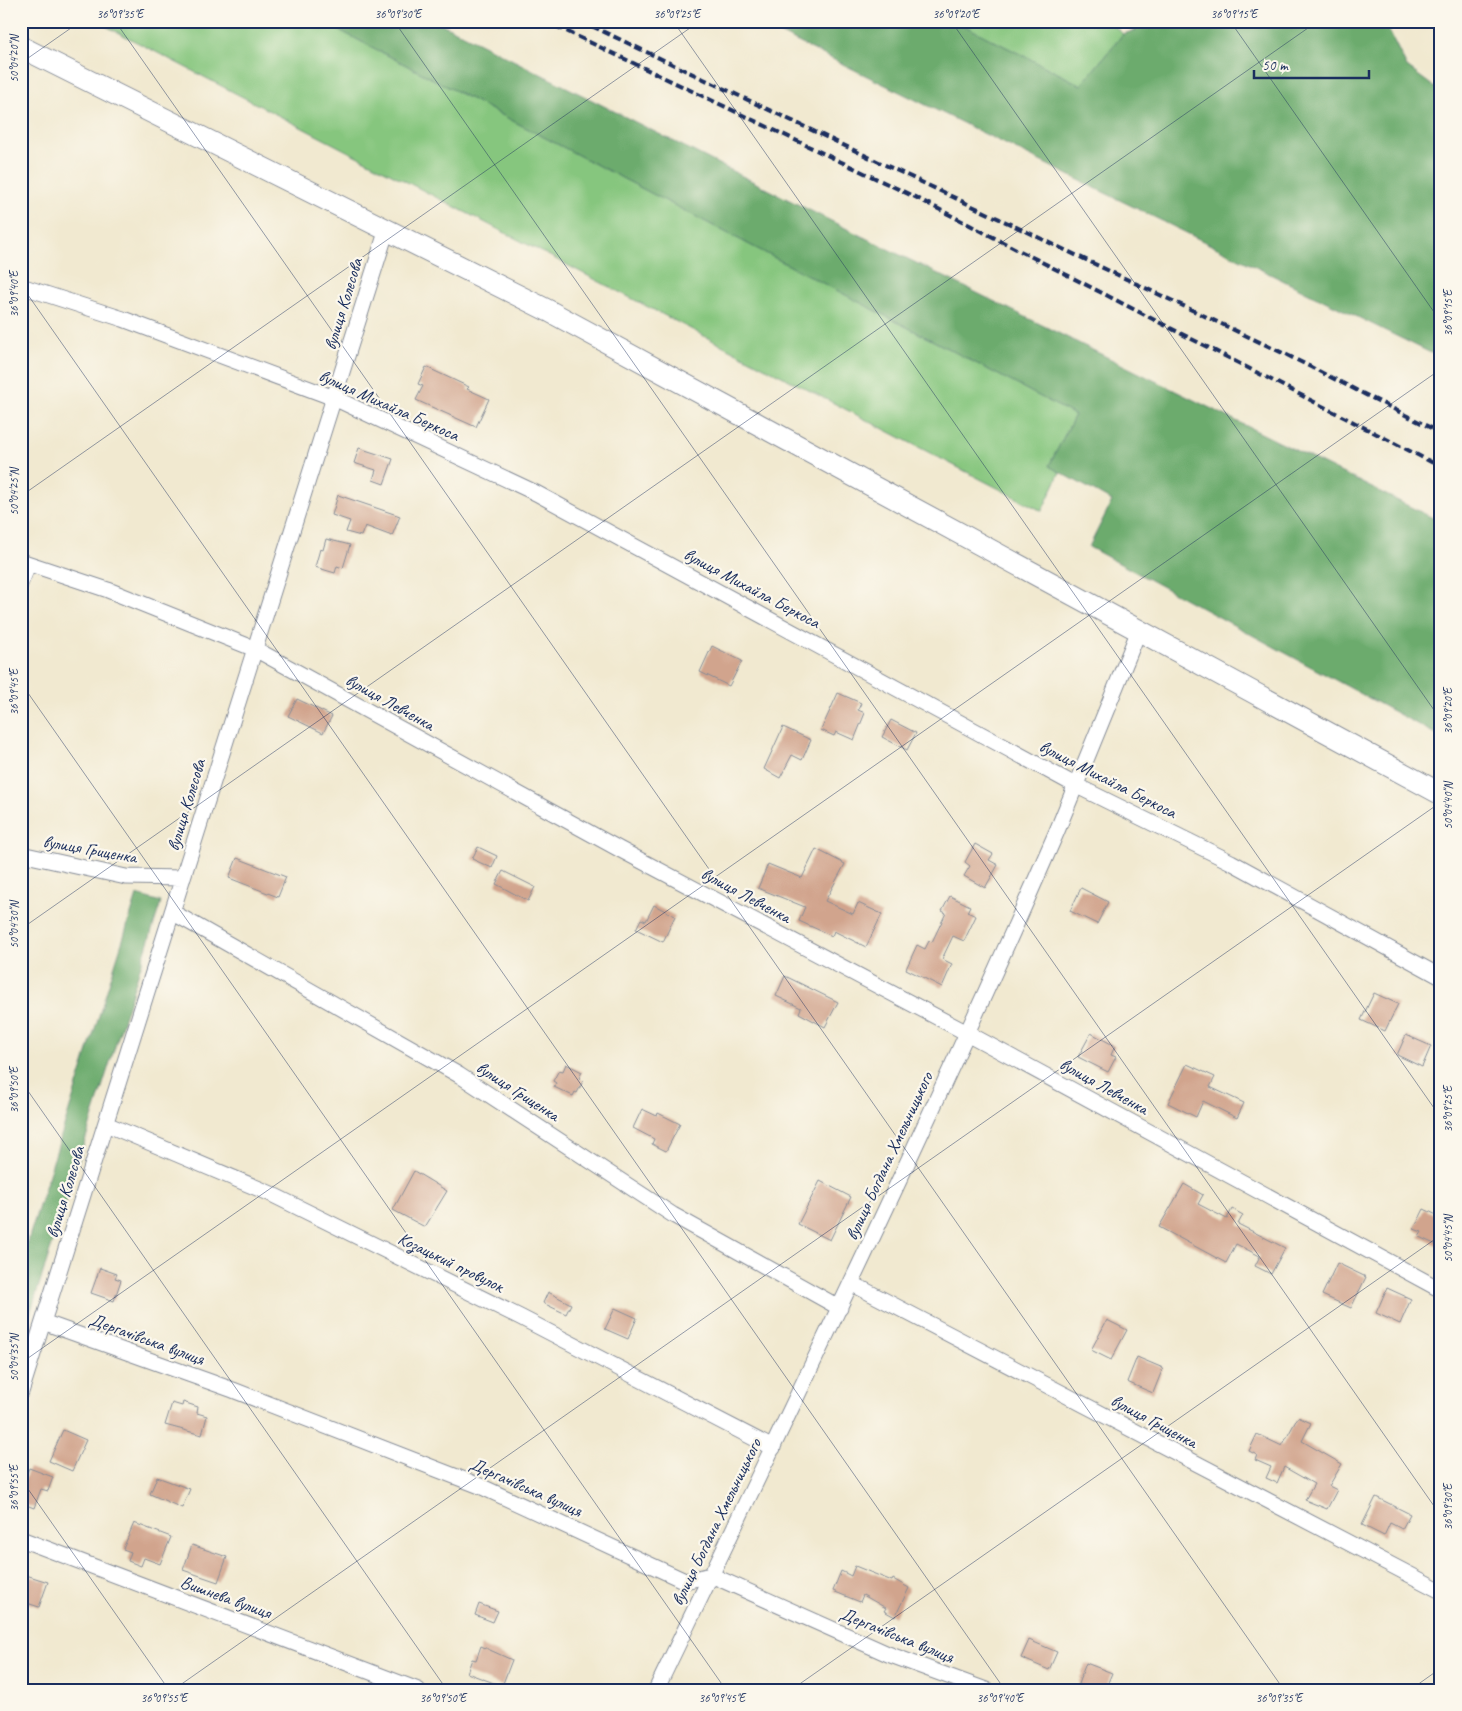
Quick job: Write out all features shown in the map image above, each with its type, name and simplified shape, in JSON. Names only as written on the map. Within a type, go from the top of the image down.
[{"type":"main road","points":[[21,47],[549,310],[1441,794]]},
{"type":"street","name":"вулиця Колесова","points":[[21,1392],[387,229]]},
{"type":"street","name":"вулиця Михайла Беркоса","points":[[21,286],[123,319],[334,398],[536,493],[1075,785],[1230,862],[1441,977]]},
{"type":"street","name":"вулиця Левченка","points":[[26,563],[108,590],[255,649],[618,849],[967,1033],[1441,1290]]},
{"type":"street","name":"вулиця Богдана Хмельницького","points":[[656,1690],[840,1308],[967,1033],[1075,785],[1139,630]]},
{"type":"street","name":"вулиця Гриценка","points":[[21,854],[126,877],[183,878]]},
{"type":"street","name":"вулиця Гриценка","points":[[172,912],[459,1075],[673,1215],[840,1308]]},
{"type":"street","name":"Козацький провулок","points":[[106,1124],[269,1193],[520,1317],[773,1448]]},
{"type":"street","name":"вулиця Гриценка","points":[[850,1283],[1441,1591]]},
{"type":"street","name":"Дергачівська вулиця","points":[[43,1322],[233,1390],[480,1486],[685,1581],[711,1575],[888,1654],[986,1690]]},
{"type":"street","name":"Вишнева вулиця","points":[[21,1539],[418,1690]]},
{"type":"lane","points":[[23,587],[26,563]]},
{"type":"green space","points":[[96,21],[322,21],[1075,415],[1049,466],[1060,472],[1042,511]]},
{"type":"green space","points":[[322,21],[436,21],[819,215],[1441,522],[1441,737],[1089,547],[1112,501],[1049,466],[1075,415]]},
{"type":"green space","points":[[755,21],[955,21],[1081,85],[1123,34],[1136,30],[1130,21],[1384,21],[1407,67],[1441,92],[1441,358]]},
{"type":"green space","points":[[955,21],[1109,21],[1123,34],[1081,85]]},
{"type":"green space","points":[[137,895],[161,902],[21,1342],[21,1263]]},
{"type":"building","points":[[426,367],[469,387],[467,389],[489,399],[476,427],[416,400],[423,386],[418,384]]},
{"type":"building","points":[[359,448],[393,459],[384,484],[373,480],[376,470],[354,463]]},
{"type":"building","points":[[338,495],[400,516],[392,536],[365,526],[361,536],[346,532],[350,521],[332,515]]},
{"type":"building","points":[[326,539],[350,545],[343,568],[337,566],[335,573],[315,567],[320,549],[323,550]]},
{"type":"building","points":[[712,646],[742,661],[729,686],[700,672]]},
{"type":"building","points":[[838,693],[861,703],[858,710],[865,713],[854,740],[836,732],[834,736],[821,730]]},
{"type":"building","points":[[297,699],[332,716],[323,733],[288,716]]},
{"type":"building","points":[[891,720],[916,733],[907,750],[882,737]]},
{"type":"building","points":[[783,727],[811,740],[802,760],[792,755],[780,778],[764,769]]},
{"type":"building","points":[[975,844],[993,854],[989,860],[998,865],[985,888],[964,876],[970,866],[965,862]]},
{"type":"building","points":[[478,847],[497,856],[492,868],[472,859]]},
{"type":"building","points":[[816,849],[845,864],[825,901],[853,914],[858,903],[882,914],[866,947],[834,931],[832,936],[799,921],[805,907],[758,888],[768,864],[802,878]]},
{"type":"building","points":[[237,858],[286,877],[278,897],[229,878]]},
{"type":"building","points":[[503,871],[535,887],[528,901],[496,884]]},
{"type":"building","points":[[1081,888],[1108,902],[1097,924],[1070,911]]},
{"type":"building","points":[[950,896],[970,906],[967,912],[976,916],[964,941],[953,936],[942,959],[952,964],[942,987],[906,969],[917,945],[925,949],[929,941],[932,942],[946,913],[942,911]]},
{"type":"building","points":[[654,905],[675,916],[663,942],[636,929],[641,919],[646,921]]},
{"type":"building","points":[[785,976],[838,1002],[825,1027],[799,1013],[801,1008],[776,996]]},
{"type":"building","points":[[1374,993],[1398,1004],[1385,1031],[1361,1020]]},
{"type":"building","points":[[1091,1033],[1115,1046],[1111,1055],[1116,1057],[1108,1072],[1078,1057]]},
{"type":"building","points":[[1406,1035],[1431,1046],[1422,1067],[1397,1055]]},
{"type":"building","points":[[566,1064],[582,1072],[579,1078],[583,1081],[577,1093],[575,1092],[573,1096],[554,1087],[556,1083],[553,1081],[559,1070],[563,1071]]},
{"type":"building","points":[[1187,1064],[1215,1077],[1210,1087],[1244,1103],[1237,1118],[1203,1101],[1196,1117],[1168,1103]]},
{"type":"building","points":[[642,1109],[657,1116],[658,1113],[680,1124],[666,1151],[652,1144],[654,1139],[633,1128]]},
{"type":"building","points":[[414,1171],[447,1191],[425,1227],[393,1210]]},
{"type":"building","points":[[820,1181],[851,1197],[830,1240],[798,1224]]},
{"type":"building","points":[[1184,1184],[1203,1195],[1198,1204],[1227,1219],[1232,1209],[1243,1215],[1238,1224],[1285,1248],[1271,1274],[1255,1266],[1260,1256],[1236,1244],[1226,1263],[1159,1227]]},
{"type":"building","points":[[1424,1209],[1441,1217],[1441,1247],[1419,1237],[1422,1232],[1414,1229]]},
{"type":"building","points":[[1337,1263],[1366,1277],[1351,1308],[1322,1295]]},
{"type":"building","points":[[100,1268],[117,1274],[115,1278],[121,1280],[114,1301],[91,1293]]},
{"type":"building","points":[[1387,1288],[1411,1299],[1400,1324],[1376,1313]]},
{"type":"building","points":[[548,1292],[571,1304],[566,1314],[543,1303]]},
{"type":"building","points":[[615,1308],[637,1318],[628,1339],[605,1329]]},
{"type":"building","points":[[1107,1320],[1127,1330],[1111,1360],[1091,1350]]},
{"type":"building","points":[[1137,1357],[1163,1368],[1153,1393],[1127,1382]]},
{"type":"building","points":[[183,1402],[198,1407],[197,1413],[207,1416],[202,1435],[165,1425],[172,1403],[182,1406]]},
{"type":"building","points":[[1298,1417],[1311,1423],[1302,1441],[1342,1464],[1329,1486],[1337,1490],[1327,1509],[1305,1500],[1314,1484],[1284,1467],[1277,1483],[1266,1478],[1271,1467],[1255,1460],[1257,1455],[1249,1451],[1257,1434],[1282,1446]]},
{"type":"building","points":[[63,1430],[86,1440],[72,1471],[49,1461]]},
{"type":"building","points":[[29,1468],[53,1477],[48,1491],[41,1489],[34,1508],[21,1503],[21,1489]]},
{"type":"building","points":[[157,1477],[190,1489],[182,1508],[150,1494]]},
{"type":"building","points":[[1376,1497],[1410,1514],[1402,1529],[1390,1523],[1384,1536],[1362,1525]]},
{"type":"building","points":[[134,1523],[171,1537],[160,1564],[144,1558],[141,1566],[128,1561],[131,1552],[123,1549]]},
{"type":"building","points":[[192,1545],[227,1557],[218,1582],[183,1570]]},
{"type":"building","points":[[855,1566],[892,1581],[893,1579],[909,1588],[895,1617],[884,1611],[886,1608],[863,1595],[860,1602],[833,1591],[841,1571],[851,1576]]},
{"type":"building","points":[[26,1575],[48,1582],[39,1607],[21,1601],[21,1588]]},
{"type":"building","points":[[479,1604],[498,1611],[493,1622],[475,1615]]},
{"type":"building","points":[[1029,1640],[1057,1652],[1049,1670],[1021,1658]]},
{"type":"building","points":[[481,1646],[512,1660],[502,1686],[467,1673],[472,1659],[476,1660]]},
{"type":"building","points":[[1086,1663],[1112,1673],[1105,1690],[1093,1690],[1078,1684]]},
{"type":"railway","points":[[545,21],[917,198],[1441,467]]},
{"type":"railway","points":[[581,21],[1287,355],[1441,433]]}]
